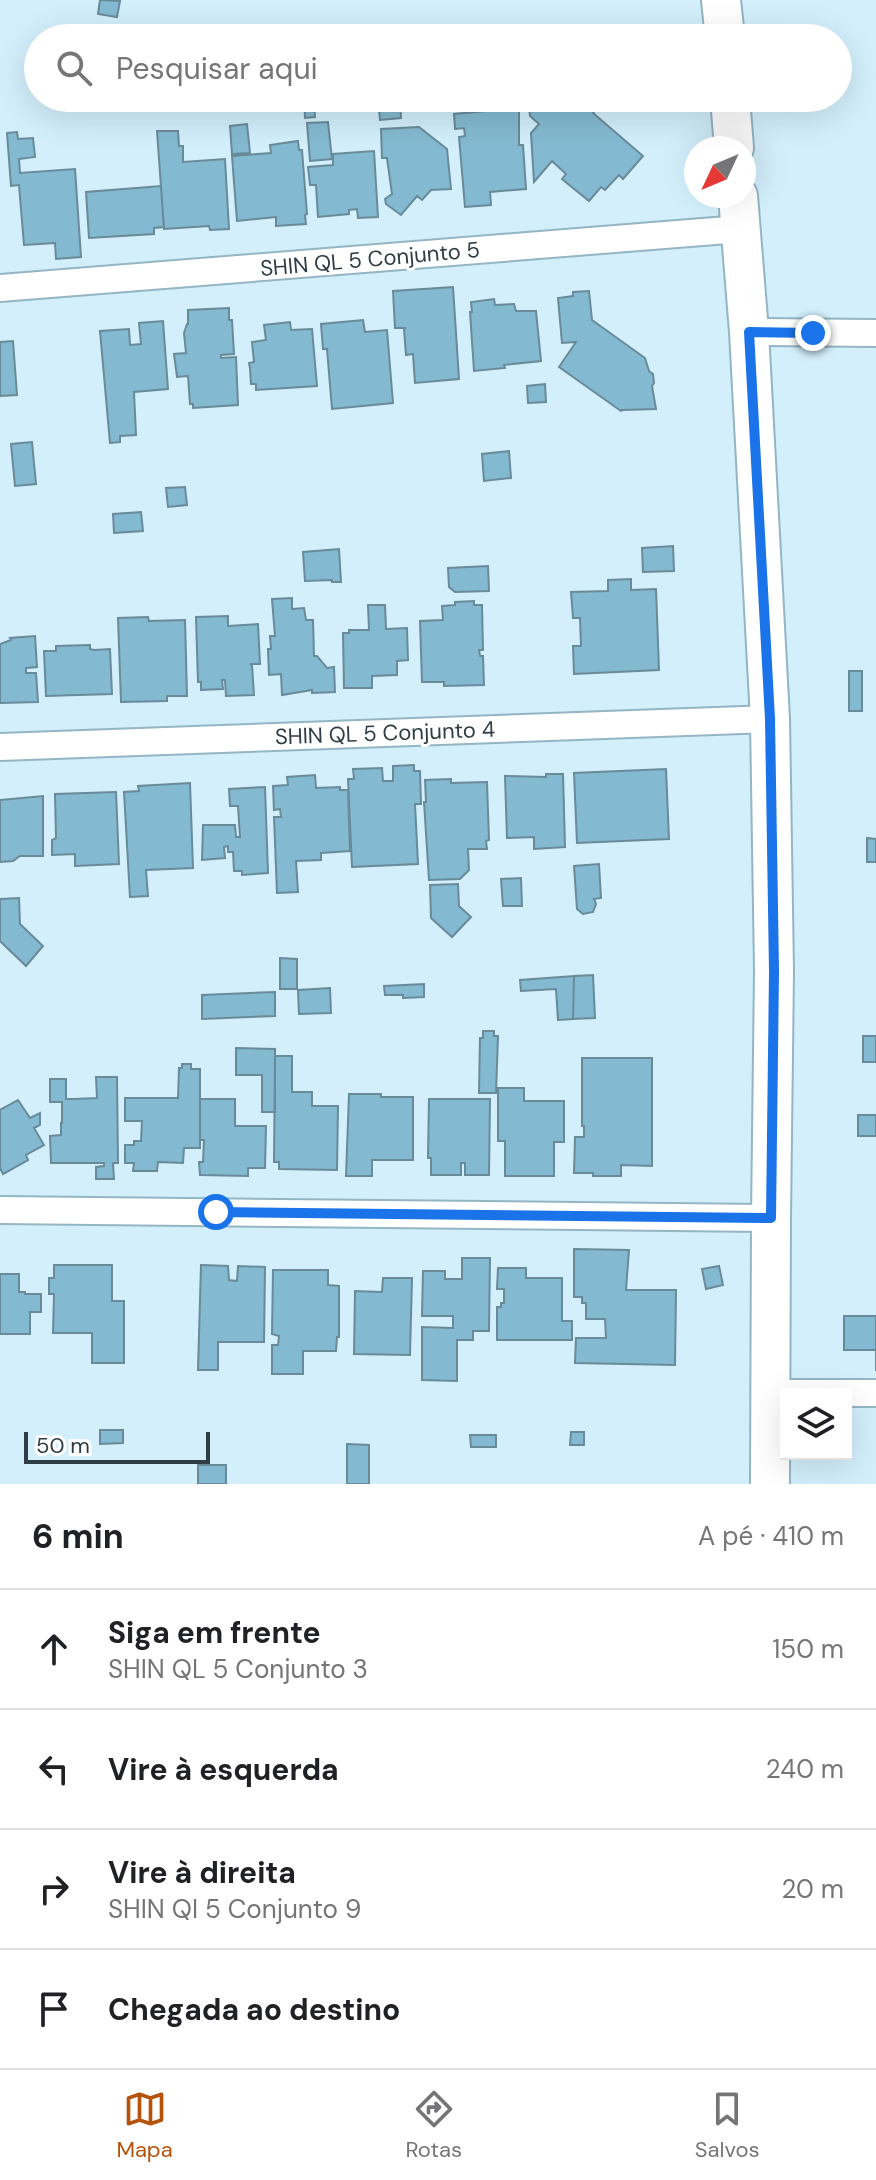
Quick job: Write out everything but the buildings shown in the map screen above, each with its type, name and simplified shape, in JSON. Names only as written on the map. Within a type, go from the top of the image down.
[{"type":"street","points":[[721,0],[724,24]]},
{"type":"street","points":[[731,112],[733,136]]},
{"type":"street","points":[[739,213],[749,332],[770,719],[774,971],[770,1484]]},
{"type":"street","name":"SHIN QL 5 Conjunto 5","points":[[0,288],[739,213]]},
{"type":"street","points":[[749,332],[876,333]]},
{"type":"street","name":"SHIN QL 5 Conjunto 4","points":[[0,747],[770,719]]},
{"type":"street","points":[[0,1210],[771,1218]]},
{"type":"street","points":[[770,1393],[876,1393]]},
{"type":"route","points":[[216,1212],[771,1218],[774,971],[770,719],[749,332],[813,333]]}]
